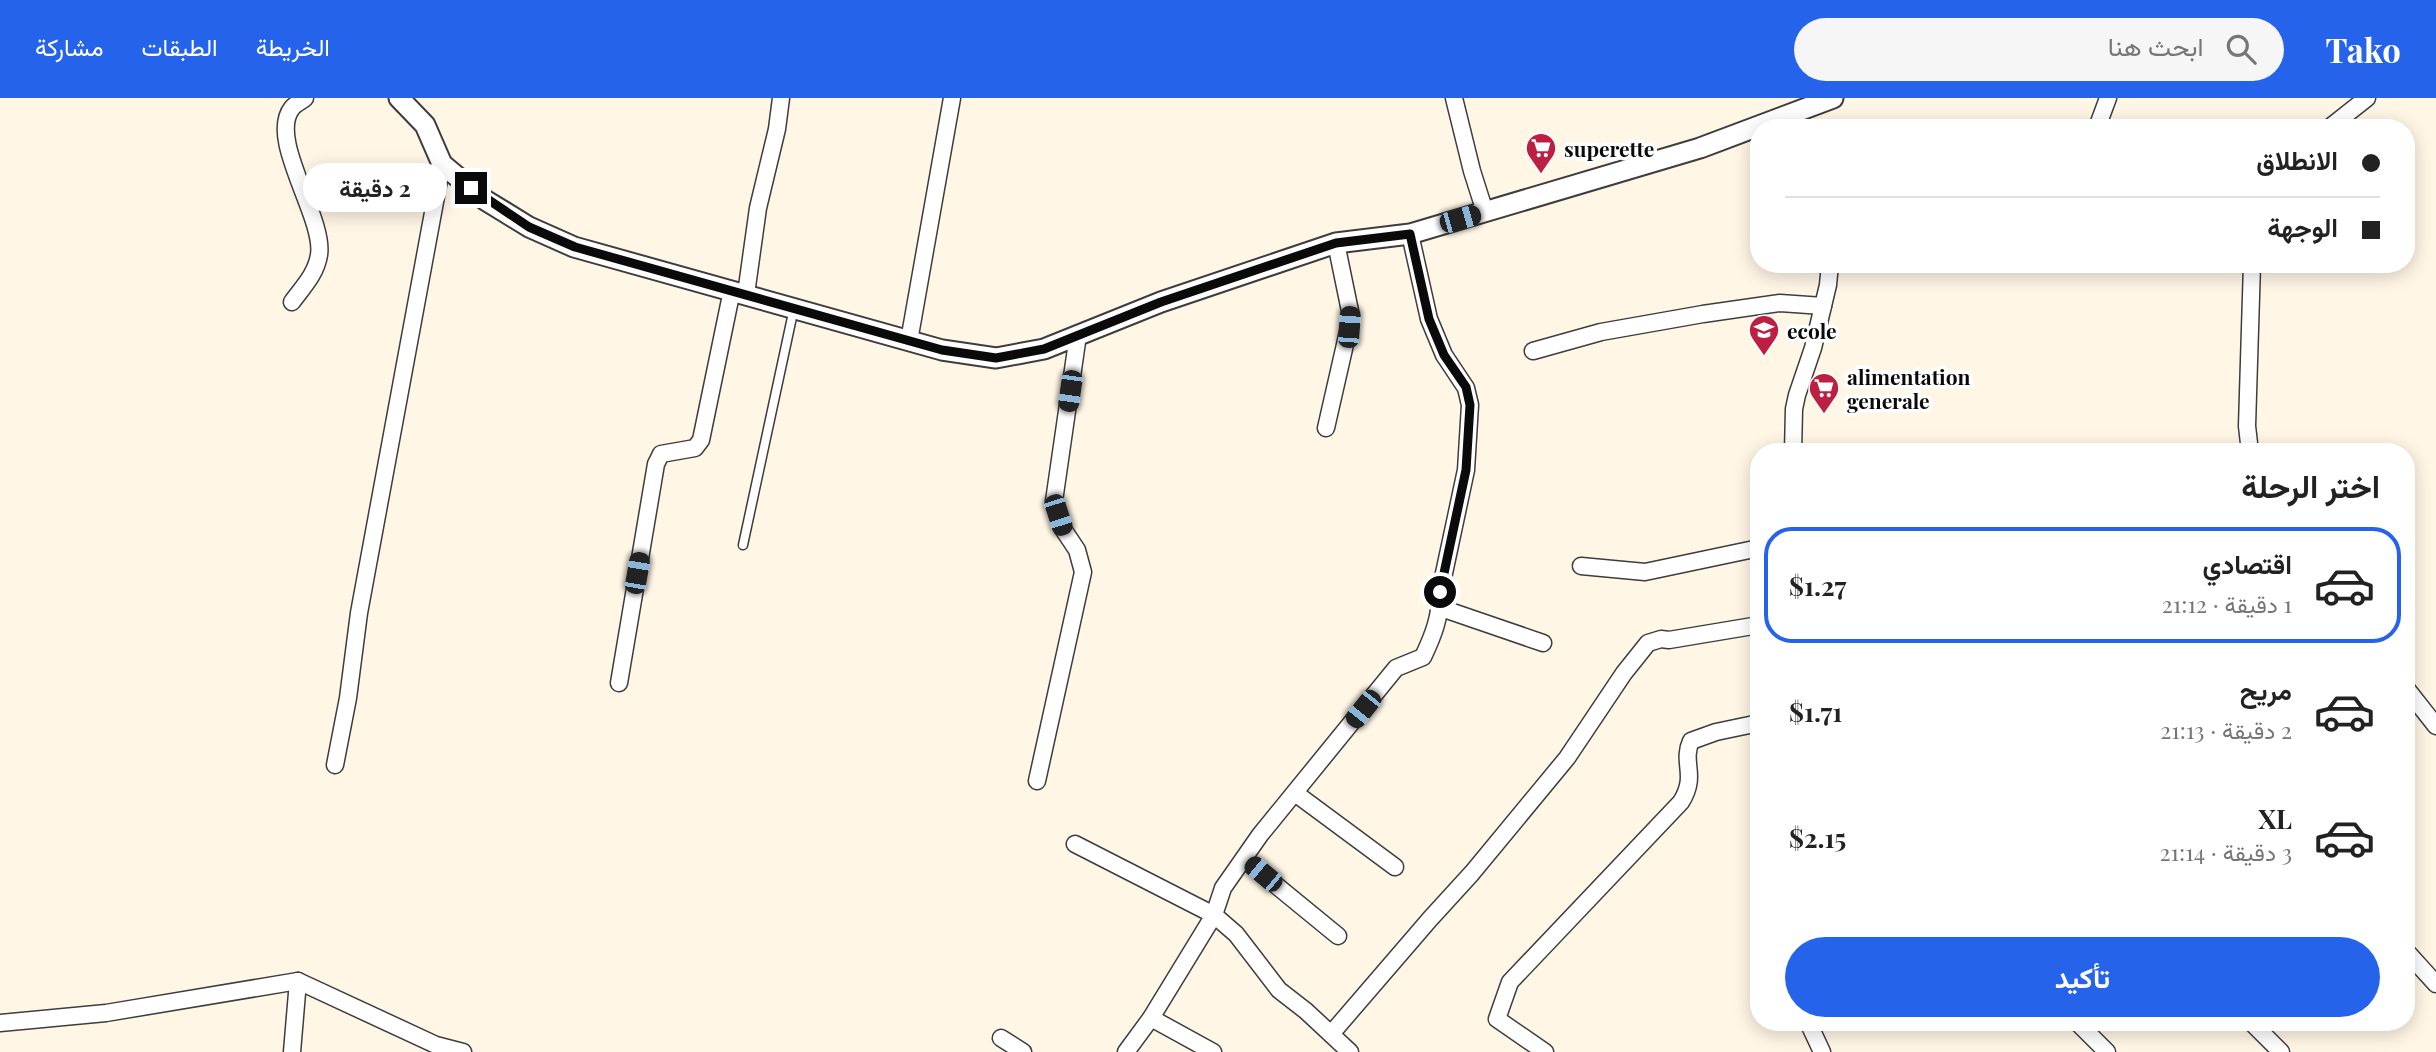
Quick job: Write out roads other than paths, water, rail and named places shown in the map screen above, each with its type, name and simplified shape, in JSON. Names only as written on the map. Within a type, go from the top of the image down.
[{"type":"street","points":[[292,302],[314,273],[320,253],[316,230],[288,148],[286,123],[292,108],[305,98]]},
{"type":"street","points":[[399,98],[425,125],[442,164],[485,200],[529,227],[563,242],[942,350],[996,358],[1044,349],[1161,302],[1336,243],[1410,234],[1750,130]]},
{"type":"street","points":[[619,682],[656,464],[661,454],[695,448],[701,440],[739,292],[777,129],[781,98]]},
{"type":"street","points":[[909,341],[952,98]]},
{"type":"street","points":[[1454,98],[1485,212]]},
{"type":"street","points":[[1780,119],[1833,98]]},
{"type":"street","points":[[2100,119],[2108,98]]},
{"type":"street","points":[[2340,119],[2367,98]]},
{"type":"street","points":[[335,765],[348,698],[359,613],[442,164]]},
{"type":"street","points":[[1126,1052],[1151,1018],[1214,915],[1223,888],[1295,793],[1396,668],[1423,657],[1441,608],[1440,592],[1466,470],[1470,405],[1466,387],[1444,355],[1429,319],[1410,234]]},
{"type":"street","points":[[1326,428],[1349,327],[1350,311],[1336,243]]},
{"type":"street","points":[[1794,443],[1794,409],[1813,348],[1828,273]]},
{"type":"street","points":[[2249,443],[2247,426],[2252,273]]},
{"type":"street","points":[[1533,351],[1601,332],[1703,314],[1780,303],[1823,306]]},
{"type":"street","points":[[1037,781],[1083,572],[1077,550],[1063,529],[1054,501],[1078,335]]},
{"type":"street","points":[[1581,566],[1645,572],[1750,550]]},
{"type":"street","points":[[1441,608],[1543,643]]},
{"type":"street","points":[[1331,1034],[1472,873],[1567,758],[1624,673],[1648,643],[1750,626]]},
{"type":"street","points":[[2415,699],[2436,726]]},
{"type":"street","points":[[1545,1052],[1497,1019],[1510,982],[1681,802],[1690,785],[1688,754],[1691,741],[1750,725]]},
{"type":"street","points":[[1295,793],[1395,867]]},
{"type":"street","points":[[1075,844],[1214,915],[1236,934],[1279,990],[1306,1010],[1350,1052]]},
{"type":"street","points":[[1244,859],[1338,936]]},
{"type":"street","points":[[2415,961],[2436,984]]},
{"type":"street","points":[[0,1023],[106,1013],[298,981],[436,1045],[463,1052]]},
{"type":"street","points":[[292,1052],[298,981]]},
{"type":"street","points":[[1151,1018],[1213,1052]]},
{"type":"street","points":[[1812,1031],[1822,1052]]},
{"type":"street","points":[[2086,1031],[2107,1052]]},
{"type":"street","points":[[2259,1031],[2281,1052]]},
{"type":"street","points":[[420,1037],[430,1052]]},
{"type":"street","points":[[1001,1038],[1023,1052]]},
{"type":"lane","points":[[743,545],[794,308]]},
{"type":"place","name":"superette","points":[[1541,175]]},
{"type":"place","name":"ecole","points":[[1764,357]]},
{"type":"place","name":"alimentation generale","points":[[1824,415]]}]
